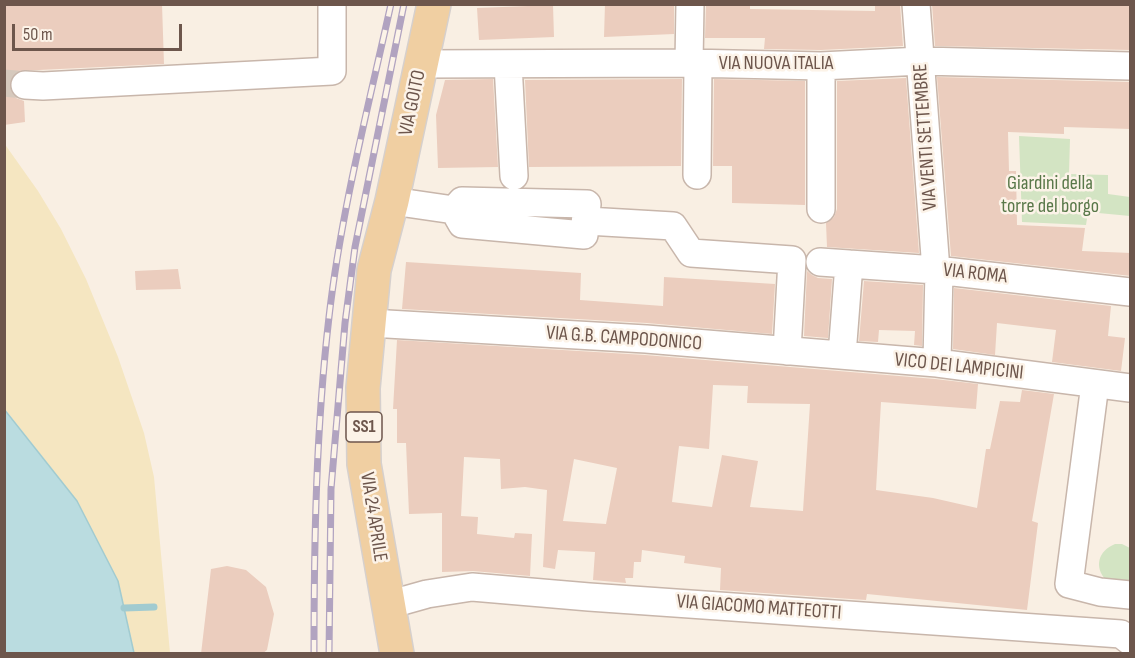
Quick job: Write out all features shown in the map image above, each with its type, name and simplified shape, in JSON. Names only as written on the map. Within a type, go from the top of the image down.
[{"type":"main road","name":"VIA GOITO","points":[[392,201],[434,4]]},
{"type":"main road","name":"VIA 24 APRILE","points":[[392,201],[374,270],[363,388],[364,464],[397,654]]},
{"type":"street","points":[[25,85],[43,86],[332,71],[332,4]]},
{"type":"street","points":[[690,4],[697,175]]},
{"type":"street","name":"VIA VENTI SETTEMBRE","points":[[916,4],[937,270],[937,363]]},
{"type":"street","name":"VIA NUOVA ITALIA","points":[[422,64],[694,63],[821,66],[921,61],[1131,66]]},
{"type":"street","points":[[508,64],[514,176]]},
{"type":"street","points":[[821,66],[821,209]]},
{"type":"street","points":[[392,201],[458,205],[462,224],[584,235],[587,221],[673,226],[691,253],[792,260],[787,351]]},
{"type":"street","name":"VIA ROMA","points":[[820,262],[937,270],[1131,292]]},
{"type":"street","points":[[842,355],[849,264]]},
{"type":"street","name":"VIA G.B. CAMPODONICO","points":[[370,323],[646,339],[787,351]]},
{"type":"street","name":"VICO DEI LAMPICINI","points":[[787,351],[937,363],[1131,388]]},
{"type":"street","points":[[1095,384],[1069,584],[1101,592],[1131,595]]},
{"type":"street","name":"VIA GIACOMO MATTEOTTI","points":[[388,605],[427,594],[472,587],[1121,634],[1131,641]]},
{"type":"green space","name":"Giardini della torre del borgo","points":[[1019,136],[1070,139],[1069,174],[1108,175],[1108,194],[1130,197],[1130,216],[1088,212],[1086,225],[1022,222]]},
{"type":"green space","points":[[1115,544],[1122,544],[1130,548],[1130,581],[1124,584],[1106,580],[1100,570],[1102,555]]},
{"type":"sand","points":[[4,143],[38,191],[61,229],[86,279],[118,357],[144,433],[154,477],[170,653],[134,653],[118,581],[77,501],[5,409]]},
{"type":"water","points":[[4,409],[77,501],[118,581],[134,653],[5,653]]},
{"type":"building","points":[[4,4],[162,4],[164,64],[18,71],[12,76],[9,85],[11,93],[24,101],[25,122],[4,125]]},
{"type":"building","points":[[605,4],[674,4],[674,34],[604,37]]},
{"type":"building","points":[[875,4],[900,4],[903,46],[821,50],[764,49],[765,38],[705,38],[706,5],[750,5],[750,9],[875,11]]},
{"type":"building","points":[[932,4],[1131,4],[1131,50],[935,46]]},
{"type":"building","points":[[553,5],[554,37],[479,40],[477,8]]},
{"type":"building","points":[[937,77],[1131,82],[1131,129],[1064,127],[1064,134],[1008,132],[1009,171],[1016,171],[1017,225],[1085,228],[1082,251],[1131,253],[1131,276],[951,256]]},
{"type":"building","points":[[906,78],[919,253],[827,247],[826,223],[834,217],[837,209],[837,81]]},
{"type":"building","points":[[493,79],[498,167],[438,168],[436,115],[445,80]]},
{"type":"building","points":[[682,79],[681,166],[529,167],[525,80]]},
{"type":"building","points":[[714,79],[805,81],[805,205],[732,203],[732,166],[713,166]]},
{"type":"building","points":[[406,262],[581,273],[580,300],[663,306],[664,277],[775,284],[772,334],[647,323],[402,309]]},
{"type":"building","points":[[178,269],[181,289],[136,290],[135,271]]},
{"type":"building","points":[[807,271],[818,278],[832,279],[828,338],[804,336]]},
{"type":"building","points":[[864,281],[923,285],[922,346],[914,345],[915,331],[879,330],[878,342],[859,341]]},
{"type":"building","points":[[954,288],[1111,306],[1108,336],[1125,338],[1121,371],[1052,362],[1056,330],[997,323],[995,355],[953,349]]},
{"type":"building","points":[[397,340],[645,355],[978,384],[976,409],[881,402],[876,490],[933,498],[977,508],[986,449],[990,449],[1000,401],[1020,402],[1022,390],[1054,394],[1032,521],[1038,523],[1027,610],[867,594],[866,600],[720,590],[721,568],[684,563],[685,556],[642,550],[641,562],[634,562],[633,578],[625,578],[626,583],[593,580],[595,552],[558,550],[555,569],[543,567],[547,490],[525,487],[501,489],[500,459],[464,457],[461,516],[478,517],[477,534],[514,538],[515,533],[532,534],[530,576],[473,571],[442,572],[442,513],[409,514],[406,443],[397,443],[397,409],[393,409]],"holes":[[[713,385],[748,386],[747,403],[810,404],[803,511],[750,507],[758,461],[722,455],[712,507],[672,502],[679,446],[709,449]],[[574,459],[617,468],[606,524],[563,521]]]},
{"type":"building","points":[[227,566],[246,570],[266,587],[274,614],[267,650],[262,654],[201,654],[211,569]]},
{"type":"waterway","points":[[124,608],[154,607]]},
{"type":"tunnel","points":[[4,83],[25,85]]},
{"type":"railway","points":[[314,654],[317,485],[321,401],[329,317],[348,199],[391,4]]},
{"type":"railway","points":[[329,654],[331,489],[345,323],[355,247],[404,4]]}]
